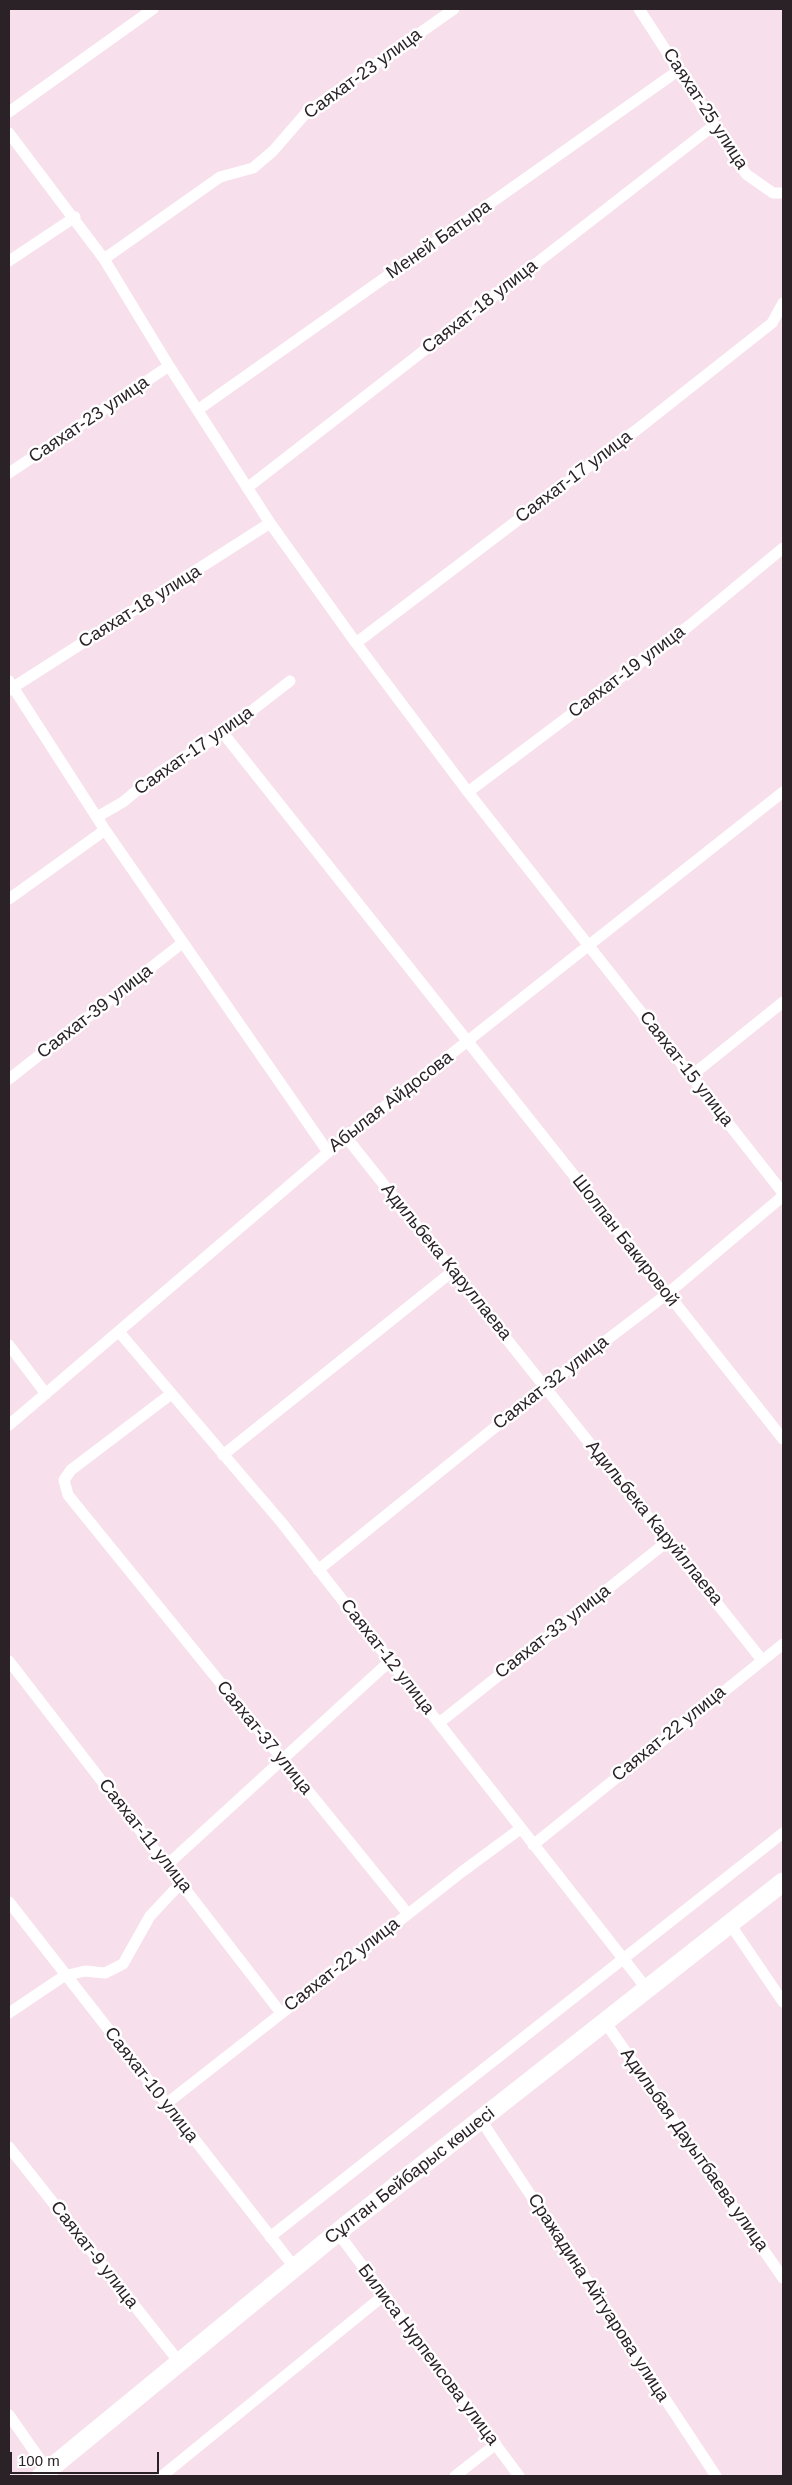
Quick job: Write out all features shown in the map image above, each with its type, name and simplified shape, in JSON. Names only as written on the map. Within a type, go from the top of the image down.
[{"type":"main road","name":"Сұлтан Бейбарыс көшесі","points":[[44,2473],[338,2233],[783,1882]]},
{"type":"street","points":[[9,112],[153,9]]},
{"type":"street","name":"Саяхат-23 улица","points":[[104,259],[220,177],[253,168],[273,152],[306,113],[454,9]]},
{"type":"street","name":"Саяхат-25 улица","points":[[639,9],[746,174],[773,193],[783,193]]},
{"type":"street","name":"Меней Батыра","points":[[199,409],[679,70]]},
{"type":"street","name":"Саяхат-18 улица","points":[[247,488],[714,126]]},
{"type":"street","name":"Саяхат-15 улица","points":[[9,133],[75,217],[104,259],[169,366],[199,409],[270,524],[356,643],[468,792],[589,944],[783,1195]]},
{"type":"street","points":[[9,261],[75,217]]},
{"type":"street","name":"Саяхат-17 улица","points":[[356,643],[639,428],[772,323],[783,303]]},
{"type":"street","name":"Саяхат-23 улица","points":[[9,474],[169,366]]},
{"type":"street","name":"Саяхат-18 улица","points":[[10,686],[270,524]]},
{"type":"street","name":"Саяхат-19 улица","points":[[468,792],[690,625],[783,548]]},
{"type":"street","name":"Саяхат-17 улица","points":[[97,818],[123,802],[158,774],[223,733],[290,682]]},
{"type":"street","points":[[10,686],[181,944],[328,1152]]},
{"type":"street","name":"Шолпан Бакировой","points":[[223,733],[783,1440]]},
{"type":"street","name":"Абылая Айдосова","points":[[9,1425],[346,1137],[783,792]]},
{"type":"street","points":[[9,899],[105,830]]},
{"type":"street","name":"Саяхат-39 улица","points":[[9,1079],[181,944]]},
{"type":"street","points":[[691,1076],[783,1002]]},
{"type":"street","name":"Адильбека Каруллаева","points":[[346,1137],[545,1387]]},
{"type":"street","name":"Саяхат-32 улица","points":[[318,1570],[545,1387],[667,1294],[783,1195]]},
{"type":"street","points":[[222,1455],[453,1271]]},
{"type":"street","name":"Саяхат-12 улица","points":[[119,1332],[282,1523],[532,1845],[647,1989]]},
{"type":"street","points":[[9,1344],[46,1394]]},
{"type":"street","name":"Адильбека Каруйллаева","points":[[545,1387],[762,1660]]},
{"type":"street","name":"Саяхат-37 улица","points":[[171,1394],[71,1470],[64,1480],[68,1495],[119,1561],[408,1914]]},
{"type":"street","name":"Саяхат-33 улица","points":[[439,1723],[668,1540]]},
{"type":"street","name":"Саяхат-22 улица","points":[[532,1845],[783,1644]]},
{"type":"street","name":"Саяхат-11 улица","points":[[9,1661],[281,2013]]},
{"type":"street","points":[[167,1864],[390,1661]]},
{"type":"street","name":"Саяхат-22 улица","points":[[166,2104],[408,1914],[520,1829]]},
{"type":"street","points":[[270,2236],[783,1833]]},
{"type":"street","points":[[9,2013],[64,1976],[84,1971],[105,1972],[123,1964],[150,1916],[181,1883]]},
{"type":"street","name":"Саяхат-10 улица","points":[[9,1902],[64,1976],[295,2268]]},
{"type":"street","points":[[730,1924],[783,2002]]},
{"type":"street","name":"Адильбая Дауытбаева улица","points":[[605,2022],[783,2278]]},
{"type":"street","name":"Сражадина Айтуарова улица","points":[[481,2120],[716,2476]]},
{"type":"street","name":"Саяхат-9 улица","points":[[9,2147],[180,2363]]},
{"type":"street","name":"Билиса Нурпеисова улица","points":[[338,2233],[383,2296],[519,2476]]},
{"type":"street","points":[[162,2476],[383,2296]]},
{"type":"street","points":[[9,2415],[44,2473]]},
{"type":"street","points":[[455,2476],[496,2444]]}]
